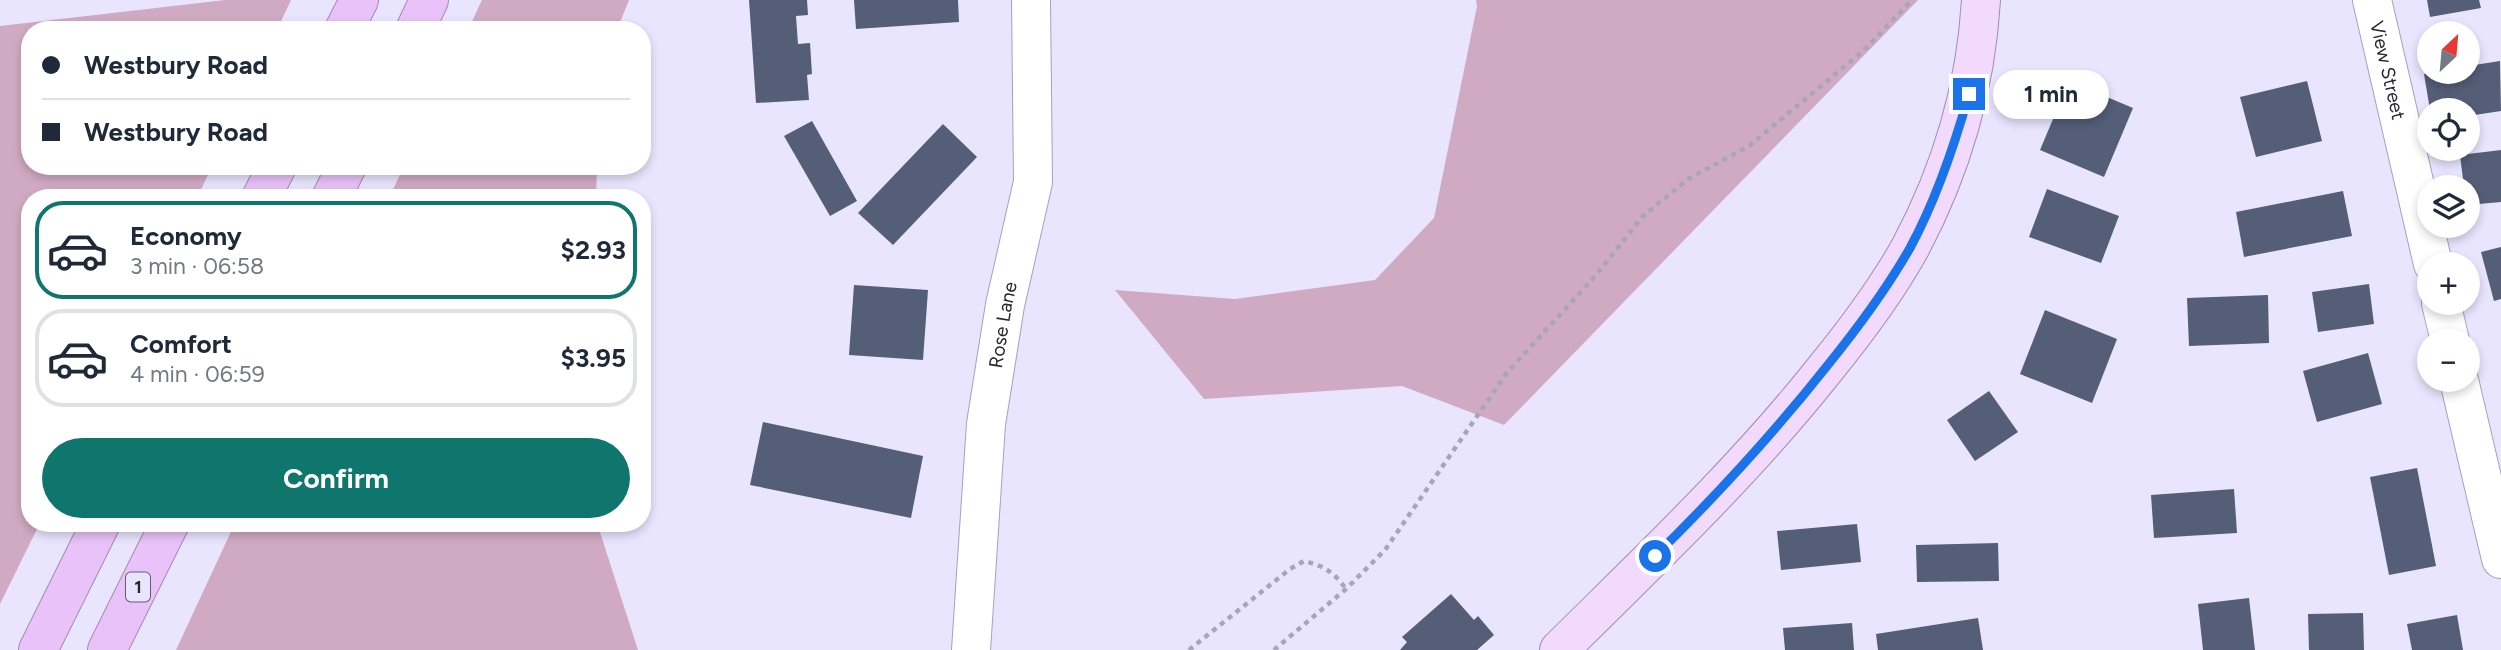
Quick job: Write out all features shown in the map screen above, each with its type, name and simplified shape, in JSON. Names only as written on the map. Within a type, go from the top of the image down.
[{"type":"highway","points":[[348,21],[359,0]]},
{"type":"highway","points":[[419,21],[429,0]]},
{"type":"highway","points":[[38,650],[97,532]]},
{"type":"highway","name":"1","points":[[107,650],[166,532]]},
{"type":"main road","points":[[1559,650],[1674,537],[1789,415],[1884,290],[1910,248],[1934,199],[1955,142],[1969,94],[1979,36],[1981,0]]},
{"type":"street","name":"Rose Lane","points":[[971,650],[986,424],[1005,304],[1034,182],[1031,0]]},
{"type":"street","name":"View Street","points":[[2372,0],[2430,252]]},
{"type":"street","points":[[2462,392],[2501,559]]},
{"type":"path","points":[[1274,650],[1346,589],[1385,550],[1506,374],[1598,274],[1643,216],[1688,179],[1749,146],[1863,51],[1912,0]]},
{"type":"path","points":[[1189,650],[1290,569],[1304,561],[1322,566],[1336,575],[1346,589]]},
{"type":"shaded area","points":[[225,0],[291,0],[281,21],[43,21]]},
{"type":"shaded area","points":[[482,0],[629,0],[621,21],[472,21]]},
{"type":"shaded area","points":[[1476,0],[1918,0],[1504,425],[1402,386],[1204,399],[1115,290],[1235,299],[1375,280],[1434,218],[1477,6]]},
{"type":"shaded area","points":[[21,24],[21,175],[208,175],[201,189],[21,189],[21,532],[36,532],[0,604],[0,26]]},
{"type":"shaded area","points":[[400,175],[597,175],[596,189],[393,189]]},
{"type":"shaded area","points":[[231,532],[600,532],[638,650],[176,650]]},
{"type":"building","points":[[749,0],[807,0],[808,15],[796,16],[798,44],[810,43],[812,74],[807,75],[809,100],[756,103]]},
{"type":"building","points":[[854,0],[958,0],[959,22],[856,29]]},
{"type":"building","points":[[2427,0],[2479,0],[2481,8],[2430,17]]},
{"type":"building","points":[[2500,61],[2501,111],[2480,114],[2480,98],[2428,98],[2426,84],[2480,84],[2480,64]]},
{"type":"building","points":[[2069,81],[2133,108],[2104,177],[2040,150]]},
{"type":"building","points":[[2307,81],[2322,141],[2256,157],[2240,97]]},
{"type":"building","points":[[812,121],[857,201],[830,216],[784,136]]},
{"type":"building","points":[[943,124],[977,157],[893,245],[858,213]]},
{"type":"building","points":[[2501,150],[2501,202],[2480,204],[2480,175],[2462,175],[2461,161],[2480,161],[2480,153]]},
{"type":"building","points":[[2047,189],[2119,216],[2101,263],[2029,237]]},
{"type":"building","points":[[2343,191],[2352,236],[2244,257],[2236,212]]},
{"type":"building","points":[[2501,247],[2501,299],[2494,301],[2481,252]]},
{"type":"building","points":[[2369,284],[2374,324],[2318,332],[2312,292]]},
{"type":"building","points":[[854,285],[928,290],[923,360],[849,355]]},
{"type":"building","points":[[2268,295],[2269,343],[2189,346],[2187,298]]},
{"type":"building","points":[[2045,310],[2117,339],[2092,403],[2020,374]]},
{"type":"building","points":[[2368,353],[2382,404],[2317,422],[2303,371]]},
{"type":"building","points":[[1989,391],[2018,432],[1975,461],[1947,420]]},
{"type":"building","points":[[763,422],[923,456],[911,518],[750,485]]},
{"type":"building","points":[[2417,468],[2436,566],[2389,575],[2370,477]]},
{"type":"building","points":[[2234,489],[2237,533],[2154,538],[2151,495]]},
{"type":"building","points":[[1857,524],[1861,562],[1781,570],[1777,531]]},
{"type":"building","points":[[1998,543],[1999,581],[1917,582],[1916,545]]},
{"type":"building","points":[[1451,594],[1474,620],[1478,616],[1494,635],[1477,650],[1400,650],[1407,642],[1402,637]]},
{"type":"building","points":[[2249,598],[2255,650],[2203,650],[2198,604]]},
{"type":"building","points":[[2363,613],[2364,650],[2309,650],[2308,614]]},
{"type":"building","points":[[2457,615],[2463,650],[2412,650],[2407,624]]},
{"type":"building","points":[[1978,618],[1983,650],[1878,650],[1876,634]]},
{"type":"building","points":[[1852,623],[1854,650],[1785,650],[1783,628]]},
{"type":"route","points":[[1655,556],[1789,415],[1884,290],[1910,248],[1934,199],[1969,94]]}]
